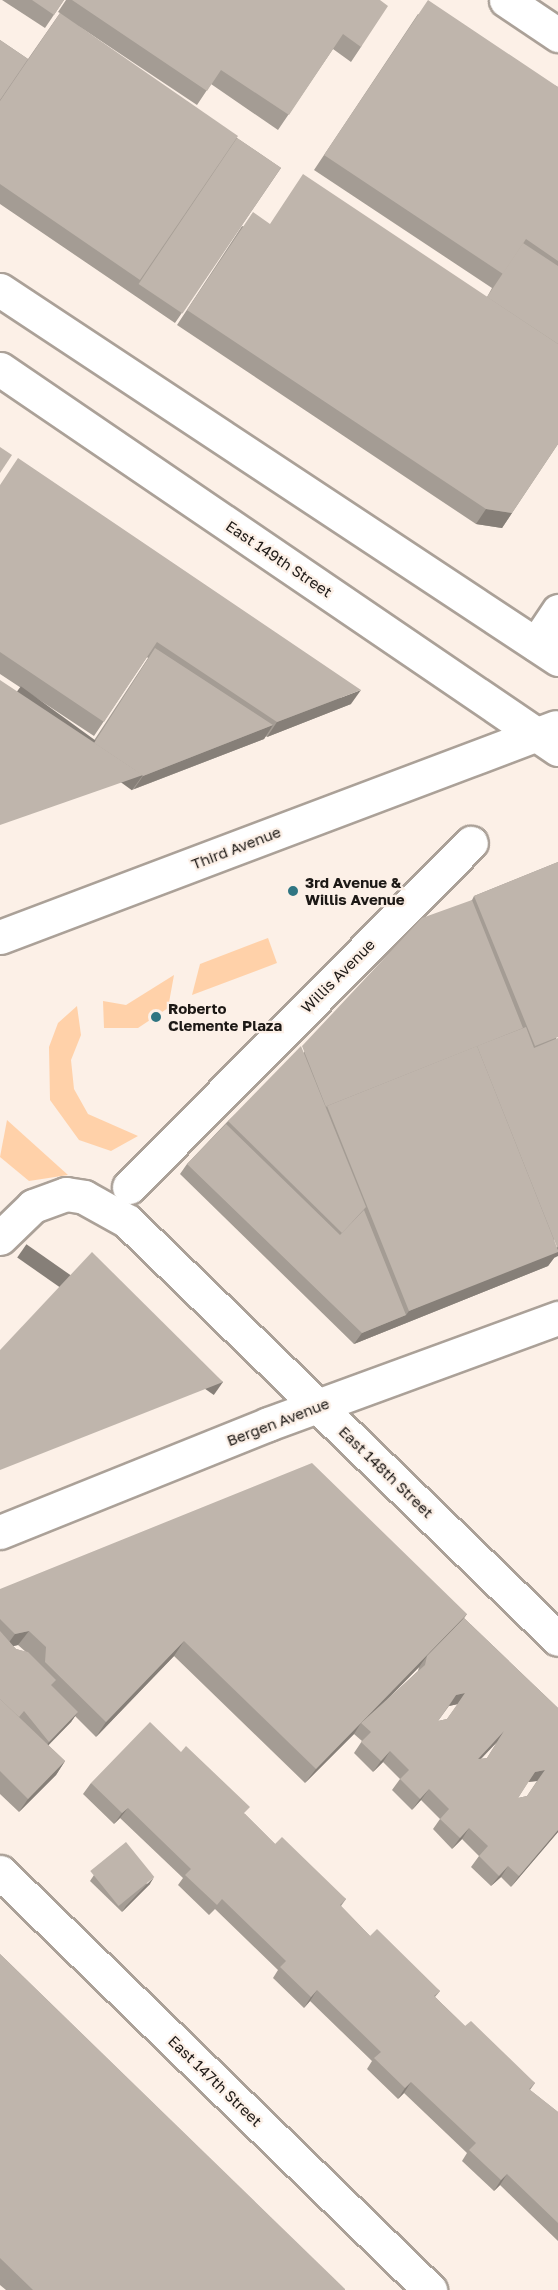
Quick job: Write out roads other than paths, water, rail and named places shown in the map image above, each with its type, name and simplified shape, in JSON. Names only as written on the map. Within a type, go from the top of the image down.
[{"type":"main road","points":[[506,0],[558,35]]},
{"type":"main road","points":[[0,290],[547,652],[558,611]]},
{"type":"main road","name":"East 149th Street","points":[[0,369],[552,736]]},
{"type":"main road","name":"Third Avenue","points":[[0,937],[471,760],[552,736]]},
{"type":"main road","name":"Willis Avenue","points":[[118,1198],[471,843]]},
{"type":"main road","points":[[0,1238],[48,1198],[118,1198]]},
{"type":"main road","name":"East 148th Street","points":[[118,1198],[318,1406],[558,1639]]},
{"type":"main road","name":"Bergen Avenue","points":[[0,1532],[318,1406],[558,1318]]},
{"type":"main road","name":"East 147th Street","points":[[0,1872],[430,2290]]},
{"type":"place","name":"3rd Avenue & Willis Avenue","points":[[293,891]]},
{"type":"place","name":"Roberto Clemente Plaza","points":[[156,1017]]}]
